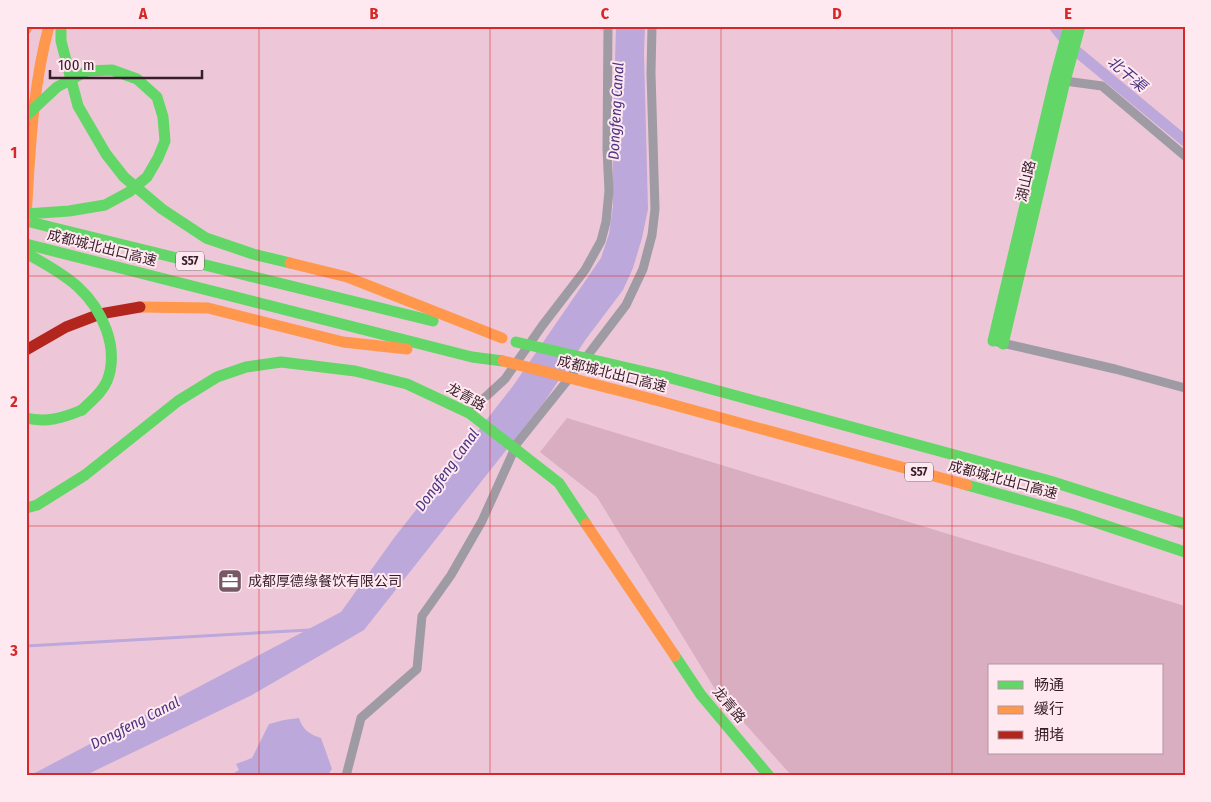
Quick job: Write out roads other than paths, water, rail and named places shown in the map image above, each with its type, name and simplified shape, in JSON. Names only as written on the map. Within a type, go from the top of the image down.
[{"type":"main road","points":[[26,219],[31,126],[44,45],[49,26]]},
{"type":"main road","points":[[61,26],[61,41],[78,106],[106,154],[124,177],[162,209],[206,238],[252,254],[347,277],[502,338]]},
{"type":"main road","name":"湖山路","points":[[998,342],[1062,50],[1076,28]]},
{"type":"main road","name":"湖山路","points":[[998,342],[1071,59],[1076,28]]},
{"type":"main road","points":[[26,116],[57,87],[87,71],[112,70],[137,79],[157,97],[163,117],[165,141],[158,158],[147,176],[129,192],[105,205],[69,211],[26,214]]},
{"type":"main road","name":"成都城北出口高速","points":[[26,219],[667,378],[1050,481],[1185,524]]},
{"type":"main road","name":"成都城北出口高速","points":[[26,244],[350,326],[472,356],[503,361],[652,399],[1071,514],[1185,552]]},
{"type":"main road","points":[[26,254],[56,271],[79,288],[95,308],[107,329],[111,352],[106,382],[99,394],[82,410],[66,417],[40,422],[26,418]]},
{"type":"main road","points":[[26,350],[66,327],[100,314],[147,306],[208,308],[343,342],[472,356]]},
{"type":"main road","name":"龙青路","points":[[26,508],[37,505],[85,475],[178,401],[217,377],[246,367],[281,362],[355,371],[407,384],[468,413],[559,484],[701,695],[769,776]]},
{"type":"street","points":[[468,413],[505,379],[542,326],[586,270],[601,241],[606,222],[608,191],[608,26]]},
{"type":"street","points":[[346,776],[361,718],[417,669],[422,616],[451,575],[482,521],[514,448],[591,352],[626,304],[643,269],[652,235],[654,209],[651,73],[652,26]]},
{"type":"street","points":[[1065,80],[1102,86],[1185,156]]},
{"type":"street","points":[[998,342],[1115,369],[1185,388]]},
{"type":"water","name":"Dongfeng Canal","points":[[616,26],[645,26],[648,209],[633,268],[623,290],[586,339],[545,401],[364,630],[252,695],[84,776],[29,776],[341,612],[394,538],[513,386],[601,258],[609,234],[613,206]]},
{"type":"water","points":[[299,718],[302,726],[307,731],[321,738],[332,769],[327,776],[236,776],[234,773],[239,770],[236,764],[252,758],[269,724]]},
{"type":"waterway","name":"北干渠","points":[[1054,26],[1070,46],[1185,141]]},
{"type":"waterway","points":[[26,646],[309,630]]},
{"type":"place","name":"成都厚德缘餐饮有限公司","points":[[230,581]]}]
